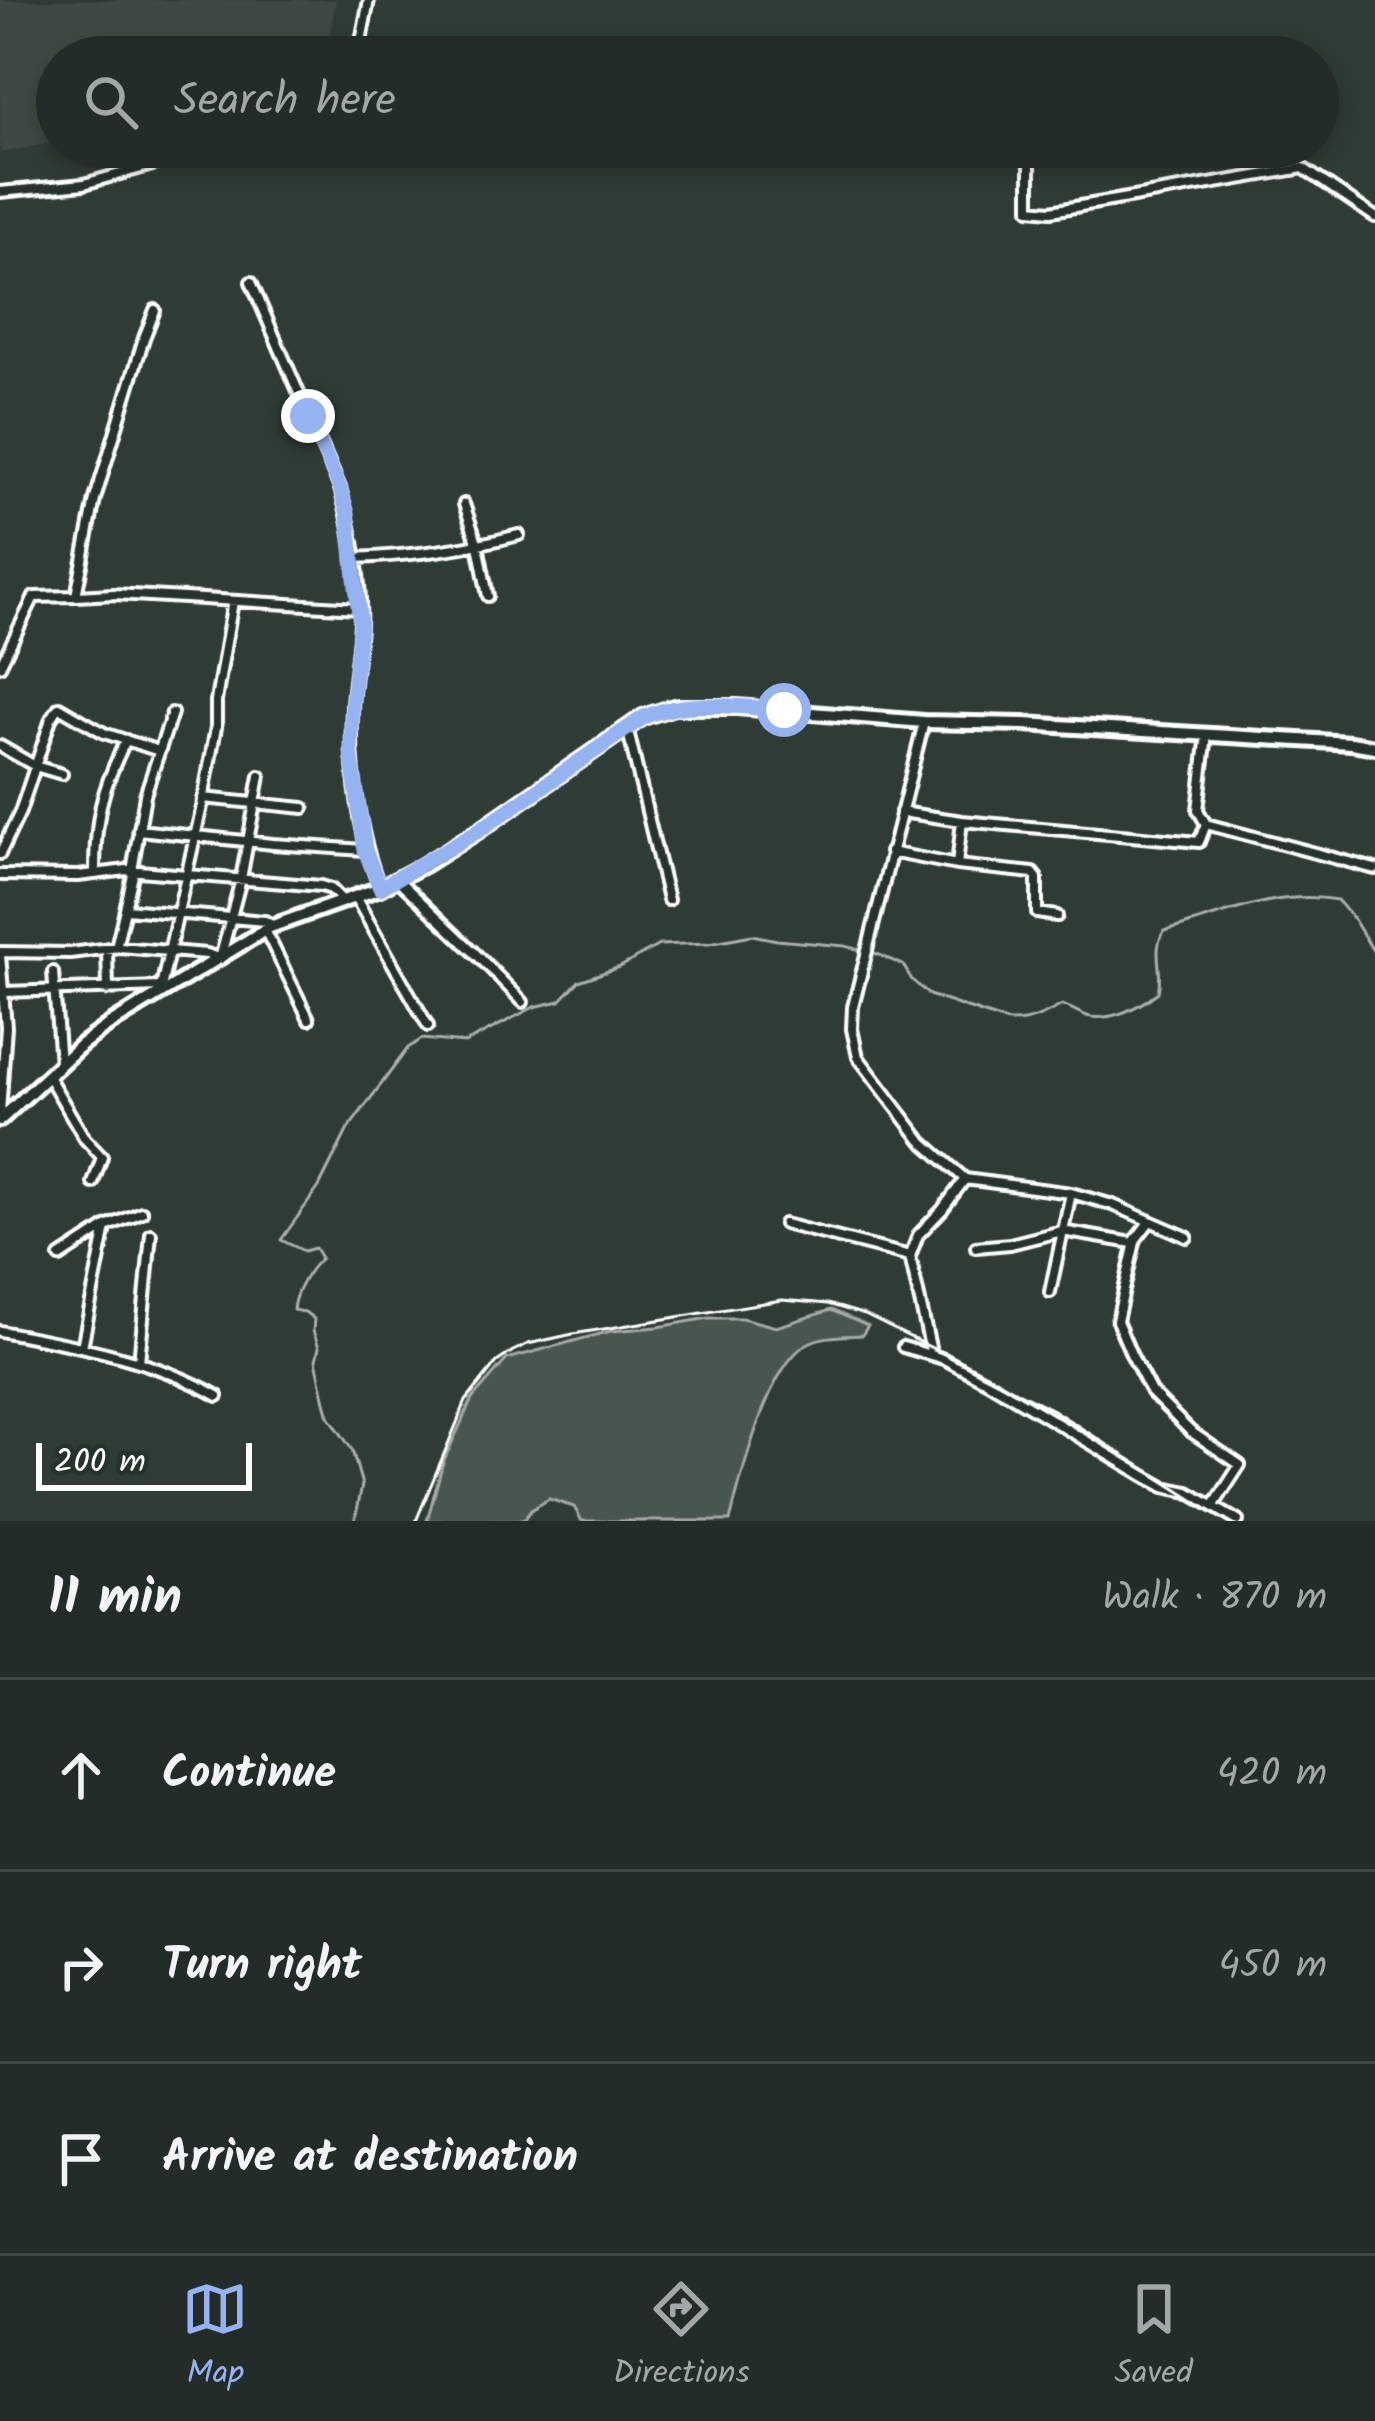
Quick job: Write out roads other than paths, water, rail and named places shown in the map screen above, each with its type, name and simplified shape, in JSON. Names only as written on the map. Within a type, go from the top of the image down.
[{"type":"main road","points":[[0,1116],[107,1025],[161,990],[269,928],[397,879],[661,710],[688,705],[1375,747]]},
{"type":"street","points":[[362,36],[369,0]]},
{"type":"street","points":[[0,192],[84,184],[142,168]]},
{"type":"street","points":[[1030,168],[1030,209],[1052,211],[1303,168],[1375,217]]},
{"type":"street","points":[[250,283],[348,514],[359,608],[351,752],[365,850],[380,888]]},
{"type":"street","points":[[76,596],[95,499],[155,310]]},
{"type":"street","points":[[464,504],[488,596]]},
{"type":"street","points":[[354,558],[409,556],[519,536]]},
{"type":"street","points":[[0,666],[34,597],[114,594],[359,608]]},
{"type":"street","points":[[4,992],[161,990],[203,798],[233,601]]},
{"type":"street","points":[[0,854],[59,707],[104,734],[159,751]]},
{"type":"street","points":[[108,990],[112,948],[126,909],[138,830],[172,712]]},
{"type":"street","points":[[924,722],[853,1006],[858,1058],[921,1140],[965,1179],[1071,1193],[1187,1237]]},
{"type":"street","points":[[627,728],[668,900]]},
{"type":"street","points":[[1207,734],[1198,811],[1206,824],[1375,868]]},
{"type":"street","points":[[95,874],[100,802],[106,778],[126,740]]},
{"type":"street","points":[[0,746],[35,766],[62,774]]},
{"type":"street","points":[[0,1116],[5,1060],[0,954],[112,948],[169,950],[220,959],[260,776]]},
{"type":"street","points":[[203,798],[304,808]]},
{"type":"street","points":[[901,812],[1190,843],[1202,839],[1206,824]]},
{"type":"street","points":[[957,866],[962,821]]},
{"type":"street","points":[[138,830],[365,850]]},
{"type":"street","points":[[890,852],[957,866],[1033,873],[1036,911],[1057,916]]},
{"type":"street","points":[[0,875],[133,871],[331,889],[349,899],[428,1027]]},
{"type":"street","points":[[397,879],[523,1002]]},
{"type":"street","points":[[126,909],[266,921],[309,1019]]},
{"type":"street","points":[[53,972],[60,1064]]},
{"type":"street","points":[[48,1076],[85,1139],[102,1157],[93,1183]]},
{"type":"street","points":[[930,1346],[910,1256],[918,1235],[965,1179]]},
{"type":"street","points":[[1050,1292],[1071,1193]]},
{"type":"street","points":[[60,1257],[106,1227],[142,1212]]},
{"type":"street","points":[[1150,1221],[1136,1242],[1117,1321],[1151,1392],[1190,1431],[1240,1465],[1214,1505]]},
{"type":"street","points":[[784,1224],[910,1256]]},
{"type":"street","points":[[82,1347],[106,1227]]},
{"type":"street","points":[[976,1247],[1062,1231],[1136,1242]]},
{"type":"street","points":[[139,1362],[152,1234]]},
{"type":"street","points":[[0,1331],[139,1362],[184,1376],[218,1396]]},
{"type":"street","points":[[903,1347],[944,1359],[1154,1481],[1188,1492],[1238,1521]]},
{"type":"waterway","points":[[355,1521],[362,1485],[352,1450],[329,1416],[316,1360],[319,1347],[314,1319],[293,1310],[302,1282],[321,1258],[315,1248],[304,1251],[281,1240],[319,1187],[348,1129],[408,1048],[422,1039],[465,1043],[534,1007],[560,1001],[579,981],[620,967],[659,945],[752,935],[877,954],[903,965],[929,995],[1008,1022],[1030,1020],[1062,1005],[1091,1017],[1127,1011],[1158,992],[1158,946],[1164,931],[1270,901],[1337,900],[1375,954]]},
{"type":"railway","points":[[416,1521],[466,1401],[497,1362],[513,1351],[573,1334],[782,1300],[828,1304],[865,1315],[930,1347],[1053,1410],[1226,1521]]}]
